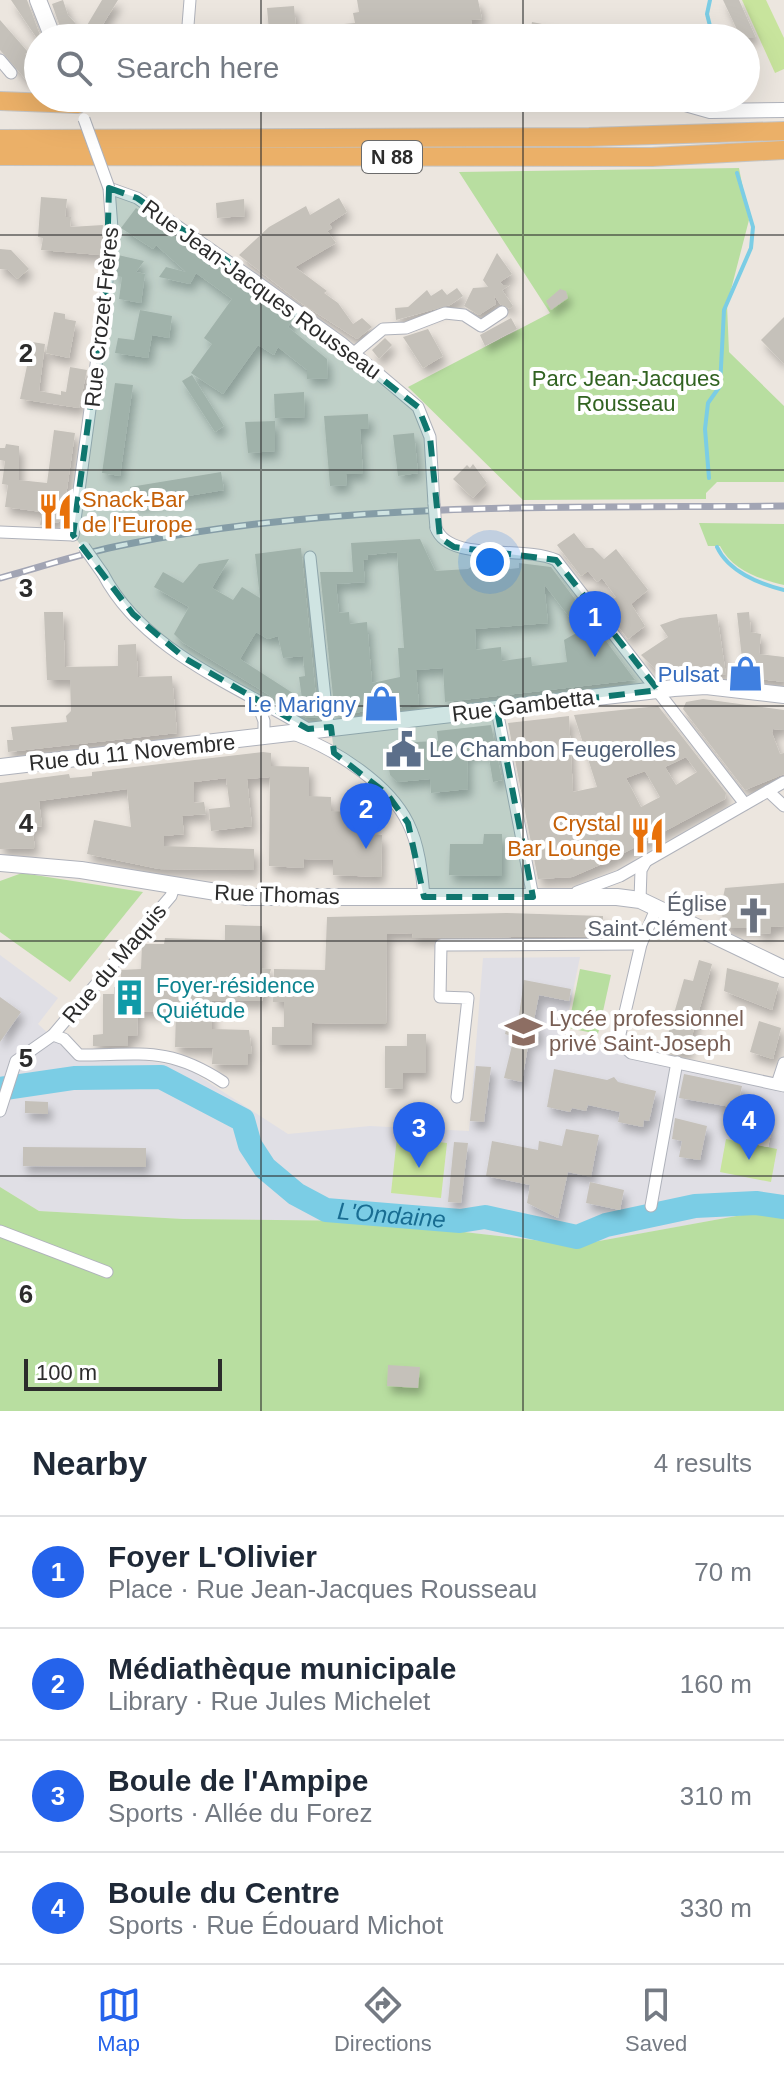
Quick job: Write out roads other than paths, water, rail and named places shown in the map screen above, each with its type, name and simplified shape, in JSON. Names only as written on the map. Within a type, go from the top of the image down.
[{"type":"highway","points":[[0,101],[24,103]]},
{"type":"highway","name":"N 88","points":[[0,139],[589,137],[784,131]]},
{"type":"highway","name":"N 88","points":[[0,156],[652,157],[784,150]]},
{"type":"main road","points":[[38,0],[47,24]]},
{"type":"main road","name":"Rue Gambetta","points":[[264,738],[328,726],[352,727],[706,686],[784,695]]},
{"type":"main road","name":"Rue du 11 Novembre","points":[[0,767],[264,738]]},
{"type":"main road","name":"Rue Thomas","points":[[0,863],[81,870],[247,897],[640,900]]},
{"type":"main road","points":[[640,900],[784,969]]},
{"type":"street","points":[[188,24],[190,0]]},
{"type":"street","points":[[0,60],[11,73]]},
{"type":"street","points":[[760,110],[784,110]]},
{"type":"street","name":"Rue Crozet Frères","points":[[73,535],[112,229],[109,188],[81,112]]},
{"type":"street","name":"Rue Jean-Jacques Rousseau","points":[[109,188],[137,198],[354,353],[410,400],[424,418],[430,437],[436,528],[440,538],[454,547],[526,551],[556,560],[745,804]]},
{"type":"street","points":[[354,353],[383,329],[406,328],[445,313],[464,315],[481,326],[502,312]]},
{"type":"street","points":[[0,532],[73,535],[133,614],[156,635],[186,659],[334,753],[387,794],[408,823],[424,897]]},
{"type":"street","points":[[310,557],[328,726]]},
{"type":"street","points":[[257,702],[264,721],[264,738]]},
{"type":"street","points":[[497,710],[533,897]]},
{"type":"street","points":[[334,753],[336,735],[352,727]]},
{"type":"street","points":[[556,897],[594,887],[646,861],[784,782]]},
{"type":"street","points":[[768,791],[784,806]]},
{"type":"street","points":[[640,900],[641,870],[646,861]]},
{"type":"street","name":"Rue du Maquis","points":[[0,1111],[7,1100],[14,1066],[53,1035],[171,896],[174,887]]},
{"type":"street","points":[[656,909],[641,944],[620,1034],[621,1044],[631,1053],[781,1085],[784,1063]]},
{"type":"street","points":[[457,1097],[468,998],[440,997],[441,945],[641,944]]},
{"type":"street","points":[[53,1035],[64,1039],[79,1055],[168,1055],[193,1063],[223,1082]]},
{"type":"street","points":[[651,1206],[677,1062]]},
{"type":"street","points":[[0,1231],[107,1272]]},
{"type":"waterway","points":[[710,0],[707,14],[710,24]]},
{"type":"waterway","points":[[709,478],[705,429],[708,403],[720,386],[724,310],[751,248],[753,227],[737,173]]},
{"type":"waterway","points":[[717,547],[736,570],[784,590]]},
{"type":"waterway","name":"L'Ondaine","points":[[0,1089],[74,1078],[161,1077],[243,1120],[250,1145],[265,1168],[296,1194],[326,1210],[460,1221],[485,1217],[577,1237],[606,1225],[695,1206],[756,1203],[784,1207]]},
{"type":"railway","points":[[0,578],[123,545],[287,521],[452,510],[784,506]]},
{"type":"place","name":"Snack-Bar de l'Europe","points":[[56,512]]},
{"type":"place","name":"Foyer L'Olivier","points":[[595,657]]},
{"type":"place","name":"Pulsat","points":[[745,674]]},
{"type":"place","name":"Le Marigny","points":[[382,704]]},
{"type":"place","name":"Le Chambon Feugerolles","points":[[403,749]]},
{"type":"place","name":"Crystal Bar Lounge","points":[[647,836]]},
{"type":"place","name":"Médiathèque municipale","points":[[366,849]]},
{"type":"place","name":"Église Saint-Clément","points":[[753,916]]},
{"type":"place","name":"Foyer-résidence Quiétude","points":[[130,998]]},
{"type":"place","name":"Lycée professionnel privé Saint-Joseph","points":[[523,1031]]},
{"type":"place","name":"Boule du Centre","points":[[749,1160]]},
{"type":"place","name":"Boule de l'Ampipe","points":[[419,1168]]},
{"type":"park label","name":"Parc Jean-Jacques Rousseau","points":[[626,390]]}]
